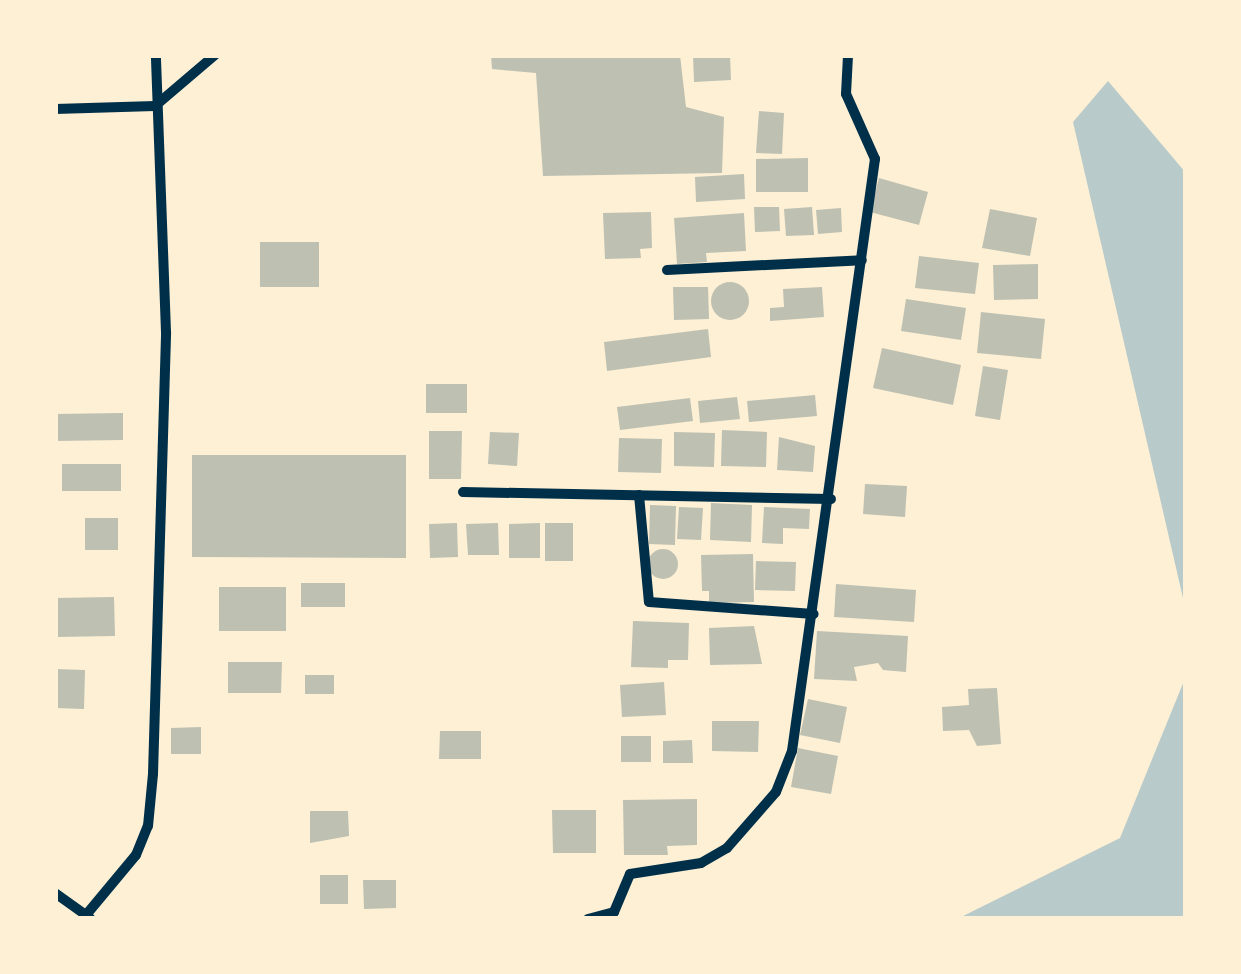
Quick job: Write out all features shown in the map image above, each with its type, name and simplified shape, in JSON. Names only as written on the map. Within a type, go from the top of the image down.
[{"type":"street","points":[[55,893],[89,917],[136,855],[148,826],[153,774],[166,332],[156,55]]},
{"type":"street","points":[[55,109],[155,106],[214,55]]},
{"type":"street","points":[[588,919],[614,912],[630,874],[702,863],[752,824],[776,792],[792,751],[831,499],[874,160],[846,94],[848,55]]},
{"type":"street","points":[[668,270],[862,260]]},
{"type":"street","points":[[463,492],[831,499]]},
{"type":"street","points":[[639,495],[649,602],[814,614]]},
{"type":"shaded area","points":[[1108,81],[1186,173],[1186,611],[1073,122]]},
{"type":"shaded area","points":[[1186,676],[1186,919],[957,919],[1120,838]]},
{"type":"building","points":[[491,55],[680,55],[686,107],[724,117],[722,173],[543,176],[536,73],[492,69]]},
{"type":"building","points":[[693,55],[730,55],[731,80],[694,82]]},
{"type":"building","points":[[759,111],[784,113],[782,154],[756,153]]},
{"type":"building","points":[[808,158],[808,192],[756,192],[756,159]]},
{"type":"building","points":[[744,174],[745,199],[696,202],[695,177]]},
{"type":"building","points":[[879,178],[928,192],[919,225],[870,212]]},
{"type":"building","points":[[754,207],[779,207],[780,231],[755,232]]},
{"type":"building","points":[[812,207],[814,235],[786,236],[784,209]]},
{"type":"building","points":[[841,208],[842,232],[818,234],[816,210]]},
{"type":"building","points":[[990,209],[1037,218],[1030,256],[982,248]]},
{"type":"building","points":[[651,212],[652,248],[640,249],[641,258],[605,259],[603,213]]},
{"type":"building","points":[[744,213],[746,251],[706,253],[707,262],[677,264],[674,218]]},
{"type":"building","points":[[260,242],[319,242],[319,287],[260,287]]},
{"type":"building","points":[[919,256],[979,263],[975,294],[915,288]]},
{"type":"building","points":[[1038,264],[1038,299],[994,300],[993,265]]},
{"type":"building","points":[[730,282],[743,288],[749,301],[743,314],[730,320],[717,314],[711,301],[717,288]]},
{"type":"building","points":[[673,287],[708,287],[709,319],[674,320]]},
{"type":"building","points":[[822,287],[824,317],[770,321],[770,308],[784,307],[783,289]]},
{"type":"building","points":[[906,299],[966,308],[961,340],[901,331]]},
{"type":"building","points":[[981,312],[1045,319],[1041,359],[977,353]]},
{"type":"building","points":[[708,329],[711,357],[607,371],[604,342]]},
{"type":"building","points":[[882,348],[961,365],[953,405],[873,388]]},
{"type":"building","points":[[983,366],[1008,370],[1000,420],[975,416]]},
{"type":"building","points":[[426,384],[467,384],[467,413],[426,413]]},
{"type":"building","points":[[815,395],[817,416],[749,422],[747,401]]},
{"type":"building","points":[[737,397],[740,419],[700,423],[698,401]]},
{"type":"building","points":[[690,398],[693,421],[620,430],[617,407]]},
{"type":"building","points":[[123,413],[123,440],[55,441],[55,414]]},
{"type":"building","points":[[722,430],[767,432],[766,467],[721,466]]},
{"type":"building","points":[[429,431],[462,431],[461,479],[429,479]]},
{"type":"building","points":[[490,432],[519,433],[517,466],[488,464]]},
{"type":"building","points":[[674,432],[715,433],[714,467],[674,466]]},
{"type":"building","points":[[779,437],[815,446],[813,472],[777,470]]},
{"type":"building","points":[[619,438],[662,439],[661,473],[618,472]]},
{"type":"building","points":[[192,455],[406,455],[406,558],[192,557]]},
{"type":"building","points":[[62,464],[121,464],[121,491],[62,491]]},
{"type":"building","points":[[865,484],[907,486],[905,517],[863,514]]},
{"type":"building","points":[[711,503],[752,505],[751,542],[710,540]]},
{"type":"building","points":[[650,505],[676,506],[675,545],[649,544]]},
{"type":"building","points":[[679,507],[703,508],[701,540],[677,539]]},
{"type":"building","points":[[764,507],[810,509],[809,529],[783,528],[783,544],[762,543]]},
{"type":"building","points":[[85,518],[118,518],[118,550],[85,550]]},
{"type":"building","points":[[457,523],[458,557],[430,558],[429,524]]},
{"type":"building","points":[[498,523],[499,555],[468,555],[466,524]]},
{"type":"building","points":[[540,523],[540,558],[509,558],[509,524]]},
{"type":"building","points":[[545,523],[573,523],[573,561],[545,561]]},
{"type":"building","points":[[663,549],[674,553],[678,564],[674,575],[663,579],[652,575],[648,564],[652,553]]},
{"type":"building","points":[[753,554],[754,602],[709,603],[709,591],[702,591],[701,555]]},
{"type":"building","points":[[756,561],[796,562],[795,591],[755,590]]},
{"type":"building","points":[[301,583],[345,583],[345,607],[301,607]]},
{"type":"building","points":[[836,584],[916,590],[914,622],[834,617]]},
{"type":"building","points":[[219,587],[286,587],[286,631],[219,631]]},
{"type":"building","points":[[114,597],[115,636],[55,637],[55,598]]},
{"type":"building","points":[[633,621],[689,623],[688,660],[668,660],[668,668],[631,667]]},
{"type":"building","points":[[754,626],[762,664],[710,665],[709,628]]},
{"type":"building","points":[[817,631],[908,636],[906,672],[883,670],[878,663],[854,667],[857,681],[814,679]]},
{"type":"building","points":[[228,662],[282,662],[281,693],[228,693]]},
{"type":"building","points":[[55,669],[85,670],[84,709],[55,708]]},
{"type":"building","points":[[305,675],[334,675],[334,694],[305,694]]},
{"type":"building","points":[[664,682],[666,715],[622,717],[620,685]]},
{"type":"building","points":[[997,688],[1001,744],[977,746],[969,730],[943,731],[942,707],[969,705],[968,689]]},
{"type":"building","points":[[808,699],[847,707],[840,743],[800,735]]},
{"type":"building","points":[[712,721],[759,721],[758,752],[712,751]]},
{"type":"building","points":[[201,727],[201,754],[171,754],[171,728]]},
{"type":"building","points":[[440,731],[481,731],[481,759],[439,759]]},
{"type":"building","points":[[621,736],[651,736],[651,762],[621,762]]},
{"type":"building","points":[[692,740],[693,763],[663,763],[663,741]]},
{"type":"building","points":[[798,748],[838,756],[831,794],[791,787]]},
{"type":"building","points":[[697,799],[697,845],[667,846],[668,855],[624,855],[623,800]]},
{"type":"building","points":[[552,810],[596,810],[596,853],[553,853]]},
{"type":"building","points":[[310,811],[348,811],[349,836],[310,843]]},
{"type":"building","points":[[320,875],[348,875],[348,904],[320,904]]},
{"type":"building","points":[[363,880],[396,880],[396,908],[364,909]]}]
